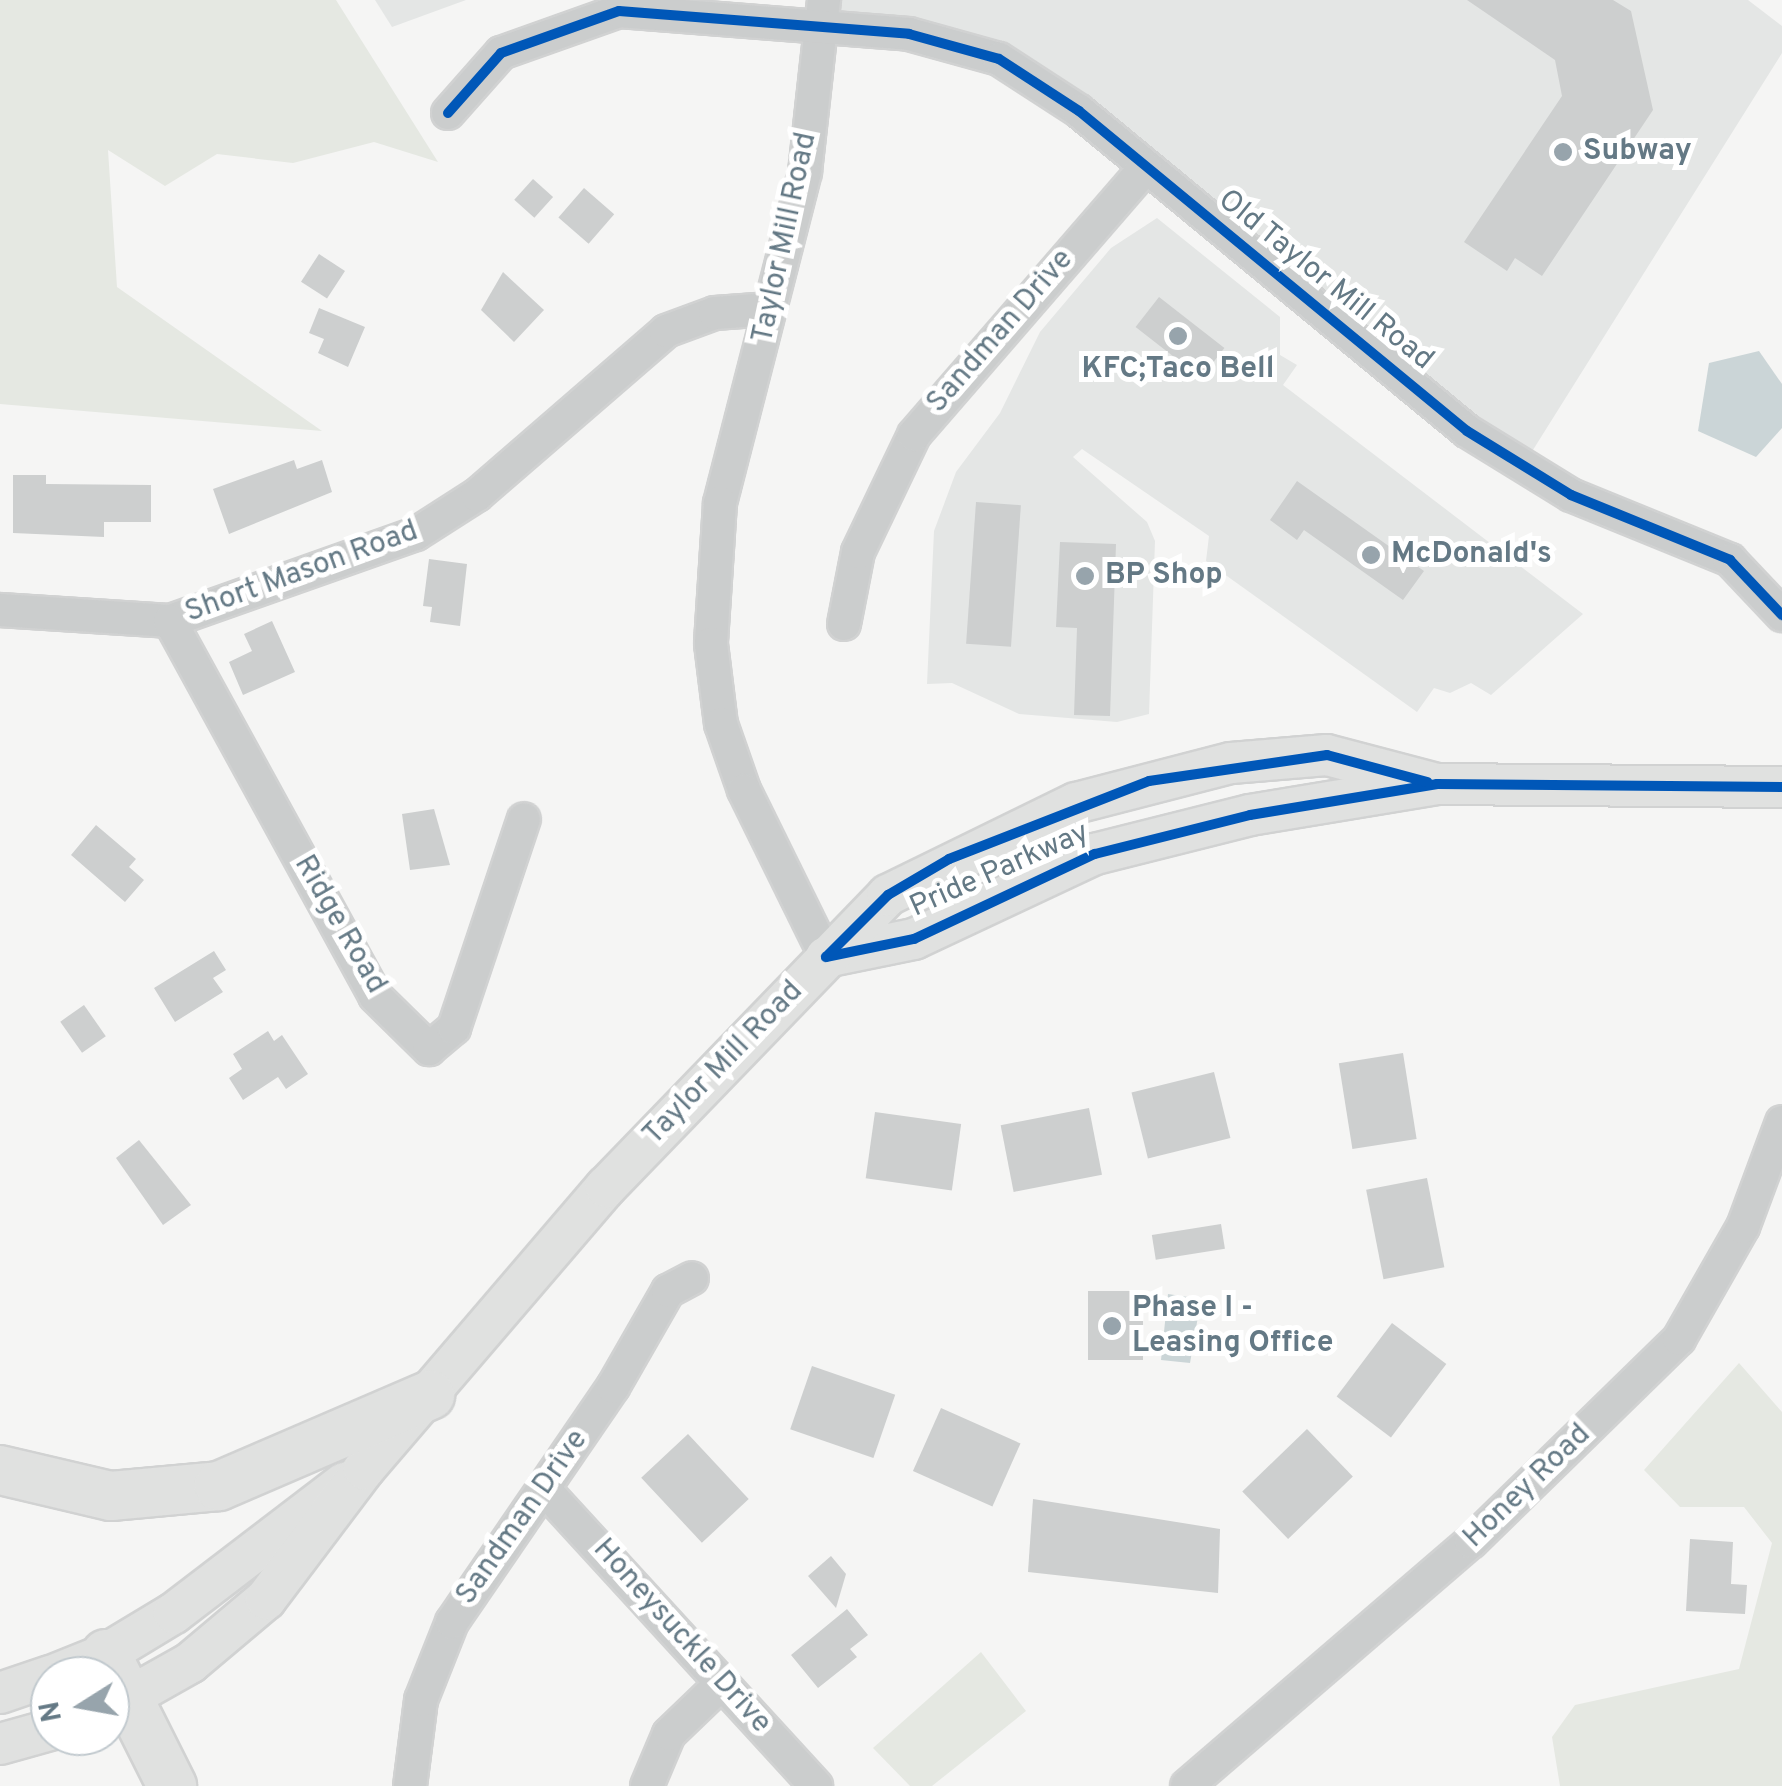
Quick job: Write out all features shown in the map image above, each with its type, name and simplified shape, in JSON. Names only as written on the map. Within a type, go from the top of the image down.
[{"type":"highway","points":[[0,1470],[110,1496],[219,1486],[430,1395]]},
{"type":"highway","points":[[130,1720],[172,1786]]},
{"type":"main road","name":"Pride Parkway","points":[[826,957],[888,895],[949,860],[1149,781],[1327,755],[1437,784]]},
{"type":"main road","name":"Pride Parkway","points":[[826,957],[914,939],[1032,879],[1170,831],[1437,784],[1782,786]]},
{"type":"main road","name":"Taylor Mill Road","points":[[130,1698],[234,1632],[315,1544],[364,1469],[606,1187],[826,957]]},
{"type":"main road","name":"Taylor Mill Road","points":[[101,1656],[230,1574],[364,1469]]},
{"type":"main road","name":"Taylor Mill Road","points":[[0,1693],[30,1683]]},
{"type":"main road","points":[[0,1744],[30,1736]]},
{"type":"street","name":"Old Taylor Mill Road","points":[[448,113],[501,53],[620,12],[661,9],[822,15],[999,59],[1145,168],[1467,432],[1572,495],[1730,560],[1782,615]]},
{"type":"street","name":"Taylor Mill Road","points":[[822,15],[805,172],[720,502],[710,644],[720,724],[744,790],[826,957]]},
{"type":"street","name":"Sandman Drive","points":[[844,624],[880,496],[925,419],[1145,168]]},
{"type":"street","name":"Short Mason Road","points":[[0,610],[170,621],[416,534],[477,495],[666,331],[716,313],[770,309]]},
{"type":"street","name":"Ridge Road","points":[[170,621],[375,996],[429,1049],[454,1028],[524,819]]},
{"type":"street","name":"Honey Road","points":[[1187,1786],[1471,1542],[1679,1338],[1743,1228],[1782,1122]]},
{"type":"street","name":"Sandman Drive","points":[[410,1786],[434,1660],[487,1565],[544,1489],[668,1292],[692,1278]]},
{"type":"street","name":"Honeysuckle Drive","points":[[544,1489],[816,1786]]},
{"type":"street","points":[[647,1786],[669,1734],[722,1683]]},
{"type":"shaded area","points":[[0,0],[336,0],[438,162],[374,142],[293,163],[217,154],[165,186],[108,150],[117,287],[322,431],[0,404]]},
{"type":"shaded area","points":[[375,0],[466,0],[392,27]]},
{"type":"shaded area","points":[[824,0],[1748,0],[1782,26],[1782,53],[1521,469],[999,59],[820,31]]},
{"type":"shaded area","points":[[1157,218],[1280,317],[1280,355],[1297,365],[1283,385],[1583,614],[1491,695],[1471,683],[1450,693],[1434,688],[1417,712],[1206,561],[1209,536],[1082,449],[1073,457],[1147,522],[1155,541],[1149,714],[1117,722],[1019,714],[952,683],[927,684],[934,531],[956,472],[1000,413],[1040,332],[1111,248]]},
{"type":"shaded area","points":[[1759,351],[1782,384],[1782,428],[1756,457],[1698,431],[1709,363]]},
{"type":"shaded area","points":[[1168,1294],[1201,1299],[1190,1363],[1161,1360]]},
{"type":"shaded area","points":[[1739,1363],[1782,1412],[1782,1786],[1560,1786],[1552,1737],[1575,1705],[1739,1669],[1772,1543],[1744,1507],[1680,1507],[1644,1470]]},
{"type":"shaded area","points":[[981,1652],[1026,1711],[932,1786],[910,1786],[873,1748]]},
{"type":"building","points":[[1467,0],[1613,0],[1631,11],[1653,110],[1542,276],[1515,258],[1507,271],[1464,242],[1562,96],[1555,60]]},
{"type":"building","points":[[533,179],[553,197],[534,218],[514,200]]},
{"type":"building","points":[[584,188],[614,214],[589,244],[558,217]]},
{"type":"building","points":[[319,254],[345,271],[327,299],[301,282]]},
{"type":"building","points":[[503,272],[544,310],[514,342],[481,310]]},
{"type":"building","name":"KFC;Taco Bell","points":[[1159,297],[1224,348],[1201,378],[1136,327]]},
{"type":"building","points":[[319,308],[365,327],[348,367],[318,353],[324,339],[309,333]]},
{"type":"building","points":[[294,460],[297,469],[322,460],[332,492],[229,534],[213,489]]},
{"type":"building","points":[[13,475],[46,475],[46,484],[151,485],[151,522],[104,522],[104,537],[13,533]]},
{"type":"building","name":"McDonald's","points":[[1297,481],[1424,571],[1403,600],[1304,530],[1297,540],[1270,520]]},
{"type":"building","points":[[976,502],[1021,505],[1011,647],[966,644]]},
{"type":"building","points":[[1060,542],[1116,544],[1110,716],[1074,715],[1077,628],[1056,627]]},
{"type":"building","points":[[429,559],[467,564],[460,626],[430,622],[432,607],[423,606]]},
{"type":"building","points":[[272,621],[295,672],[243,695],[229,662],[252,651],[244,634]]},
{"type":"building","points":[[434,809],[450,865],[410,870],[402,814]]},
{"type":"building","points":[[96,825],[136,859],[129,867],[144,880],[125,902],[71,855]]},
{"type":"building","points":[[214,951],[226,970],[213,978],[223,992],[175,1022],[154,988]]},
{"type":"building","points":[[84,1005],[106,1036],[82,1053],[60,1022]]},
{"type":"building","points":[[268,1031],[274,1041],[282,1035],[308,1074],[286,1089],[278,1077],[243,1100],[229,1078],[242,1069],[233,1054]]},
{"type":"building","points":[[1403,1053],[1417,1139],[1352,1149],[1339,1063]]},
{"type":"building","points":[[1214,1072],[1230,1138],[1148,1159],[1132,1093]]},
{"type":"building","points":[[1089,1108],[1102,1175],[1014,1192],[1001,1125]]},
{"type":"building","points":[[875,1112],[961,1124],[952,1190],[866,1178]]},
{"type":"building","points":[[139,1140],[191,1205],[163,1225],[116,1158]]},
{"type":"building","points":[[1427,1178],[1444,1267],[1384,1279],[1366,1190]]},
{"type":"building","points":[[1221,1224],[1225,1249],[1156,1260],[1152,1235]]},
{"type":"building","name":"Phase I - Leasing Office","points":[[1088,1291],[1143,1291],[1143,1360],[1088,1360]]},
{"type":"building","points":[[1392,1323],[1446,1364],[1391,1437],[1337,1396]]},
{"type":"building","points":[[812,1366],[895,1395],[873,1458],[790,1429]]},
{"type":"building","points":[[941,1408],[1020,1443],[992,1506],[913,1471]]},
{"type":"building","points":[[1307,1429],[1353,1476],[1288,1539],[1242,1492]]},
{"type":"building","points":[[688,1434],[749,1499],[702,1543],[641,1478]]},
{"type":"building","points":[[1033,1499],[1220,1529],[1218,1593],[1028,1572]]},
{"type":"building","points":[[1690,1539],[1733,1542],[1731,1584],[1747,1585],[1745,1614],[1686,1611]]},
{"type":"building","points":[[831,1556],[846,1574],[836,1608],[808,1576]]},
{"type":"building","points":[[847,1609],[868,1635],[850,1649],[857,1657],[818,1688],[791,1655]]},
{"type":"cycle path","points":[[448,113],[501,53],[619,11],[909,34],[999,59],[1079,111],[1467,431],[1571,495],[1730,560],[1782,615]]},
{"type":"cycle path","points":[[826,957],[888,895],[949,859],[1149,781],[1327,755],[1427,782]]},
{"type":"cycle path","points":[[826,957],[914,939],[1095,854],[1250,815],[1437,784],[1782,787]]},
{"type":"place","name":"Subway","points":[[1563,152]]},
{"type":"place","name":"KFC;Taco Bell","points":[[1178,336]]},
{"type":"place","name":"McDonald's","points":[[1371,555]]},
{"type":"place","name":"BP Shop","points":[[1085,576]]},
{"type":"place","name":"Phase I - Leasing Office","points":[[1112,1326]]}]
